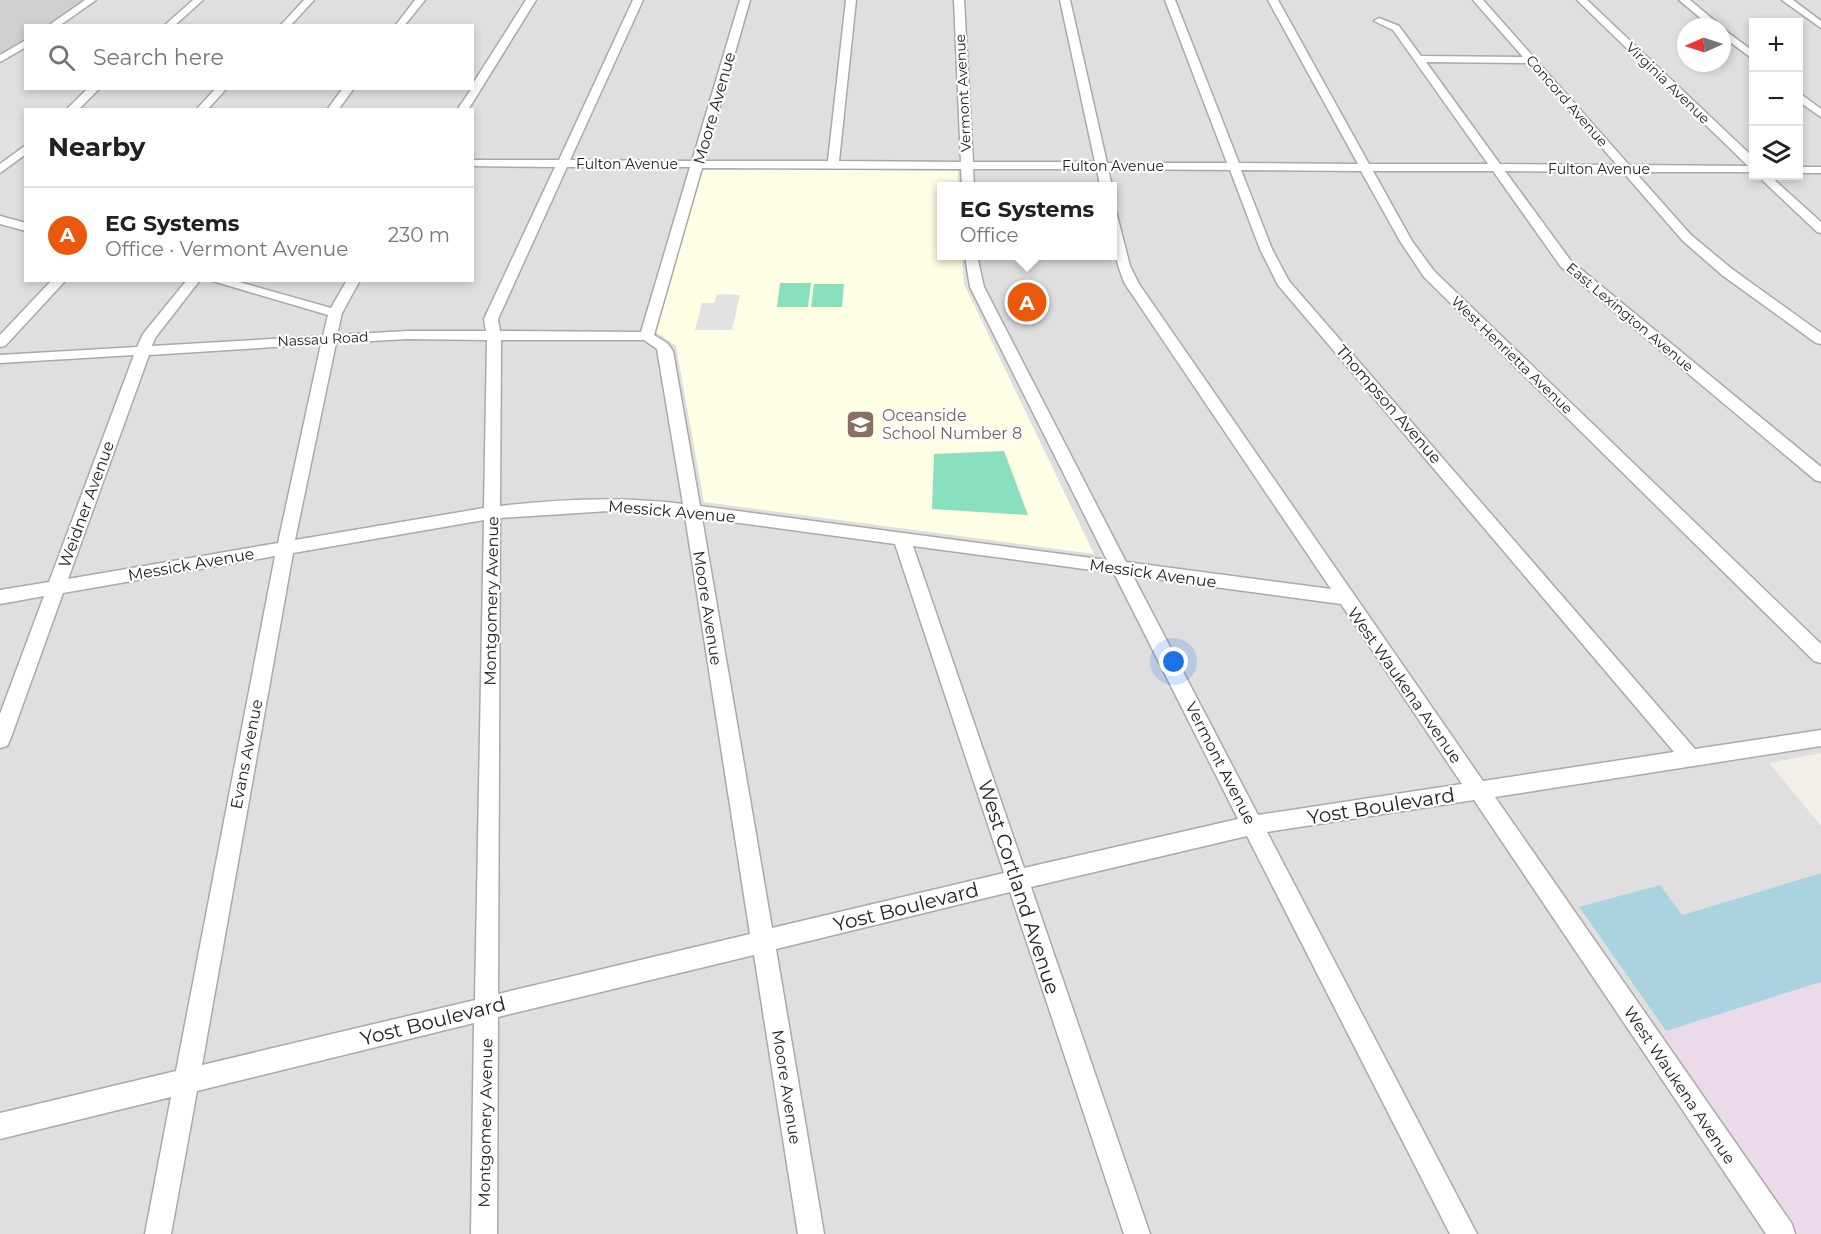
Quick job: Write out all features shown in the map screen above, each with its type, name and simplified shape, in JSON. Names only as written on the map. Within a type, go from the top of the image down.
[{"type":"street","points":[[55,24],[91,0]]},
{"type":"street","points":[[170,24],[198,0]]},
{"type":"street","points":[[286,24],[309,0]]},
{"type":"street","points":[[401,24],[420,0]]},
{"type":"street","points":[[463,108],[531,0]]},
{"type":"street","name":"Montgomery Avenue","points":[[484,1234],[494,336],[491,319],[638,0]]},
{"type":"street","name":"Moore Avenue","points":[[745,0],[647,336],[666,351],[811,1234]]},
{"type":"street","points":[[833,165],[851,0]]},
{"type":"street","name":"Vermont Avenue","points":[[959,0],[968,182]]},
{"type":"street","points":[[1065,0],[1105,182]]},
{"type":"street","name":"Thompson Avenue","points":[[1170,0],[1266,249],[1284,282],[1691,758]]},
{"type":"street","name":"West Henrietta Avenue","points":[[1273,0],[1406,241],[1429,274],[1821,656]]},
{"type":"street","name":"Concord Avenue","points":[[1478,0],[1687,238],[1707,256],[1821,340]]},
{"type":"street","name":"Virginia Avenue","points":[[1582,0],[1749,162]]},
{"type":"street","points":[[1684,0],[1706,18]]},
{"type":"street","points":[[1787,0],[1821,25]]},
{"type":"street","name":"East Lexington Avenue","points":[[1379,21],[1396,28],[1566,264],[1821,476]]},
{"type":"street","points":[[1731,38],[1749,53]]},
{"type":"street","points":[[0,60],[24,44]]},
{"type":"street","points":[[1419,60],[1531,60]]},
{"type":"street","points":[[73,108],[93,90]]},
{"type":"street","points":[[203,108],[220,90]]},
{"type":"street","points":[[334,108],[347,90]]},
{"type":"street","points":[[1803,99],[1821,114]]},
{"type":"street","points":[[0,170],[6,160],[24,149]]},
{"type":"street","points":[[6,160],[24,161]]},
{"type":"street","name":"Fulton Avenue","points":[[474,163],[1627,169],[1749,167]]},
{"type":"street","points":[[1803,170],[1821,170]]},
{"type":"street","points":[[1768,180],[1821,229]]},
{"type":"street","points":[[0,220],[24,226]]},
{"type":"street","name":"West Waukena Avenue","points":[[1117,233],[1124,266],[1132,284],[1782,1234]]},
{"type":"street","name":"Vermont Avenue","points":[[972,260],[977,287],[1464,1234]]},
{"type":"street","points":[[0,343],[58,282]]},
{"type":"street","name":"Weidner Avenue","points":[[0,740],[142,350],[148,337],[192,282]]},
{"type":"street","points":[[221,282],[335,313]]},
{"type":"street","name":"Evans Avenue","points":[[158,1234],[285,548],[335,313],[353,282]]},
{"type":"street","name":"Nassau Road","points":[[0,359],[408,335],[647,336]]},
{"type":"street","name":"Messick Avenue","points":[[0,597],[492,513],[538,507],[593,505],[649,506],[1345,598]]},
{"type":"street","name":"West Cortland Avenue","points":[[902,539],[1137,1234]]},
{"type":"street","name":"Yost Boulevard","points":[[0,1126],[1253,825],[1821,738]]},
{"type":"shaded area","points":[[0,0],[1821,0],[1821,753],[1769,763],[1821,826],[1821,873],[1682,915],[1579,907],[1666,1031],[1650,1036],[1785,1234],[0,1234]]},
{"type":"shaded area","points":[[0,0],[87,0],[49,24],[24,24],[24,41],[0,56]]},
{"type":"shaded area","points":[[24,120],[24,143],[7,157],[0,157],[0,121]]},
{"type":"shaded area","name":"Oceanside School Number 8","points":[[703,168],[958,171],[958,182],[937,182],[937,260],[962,260],[964,284],[1094,554],[704,502],[676,346],[656,332]]},
{"type":"shaded area","points":[[717,294],[740,295],[732,330],[695,330],[702,303],[714,303]]},
{"type":"shaded area","points":[[1821,982],[1821,1234],[1785,1234],[1649,1036]]},
{"type":"green space","points":[[780,283],[811,283],[808,307],[777,307]]},
{"type":"green space","points":[[814,284],[844,284],[842,307],[811,307]]},
{"type":"green space","points":[[1004,451],[1028,515],[932,509],[934,454]]},
{"type":"water","points":[[1821,873],[1821,982],[1666,1031],[1579,907],[1660,885],[1682,915]]},
{"type":"place","name":"EG Systems","points":[[1027,302]]},
{"type":"place","name":"Oceanside School Number 8","points":[[861,424]]}]
